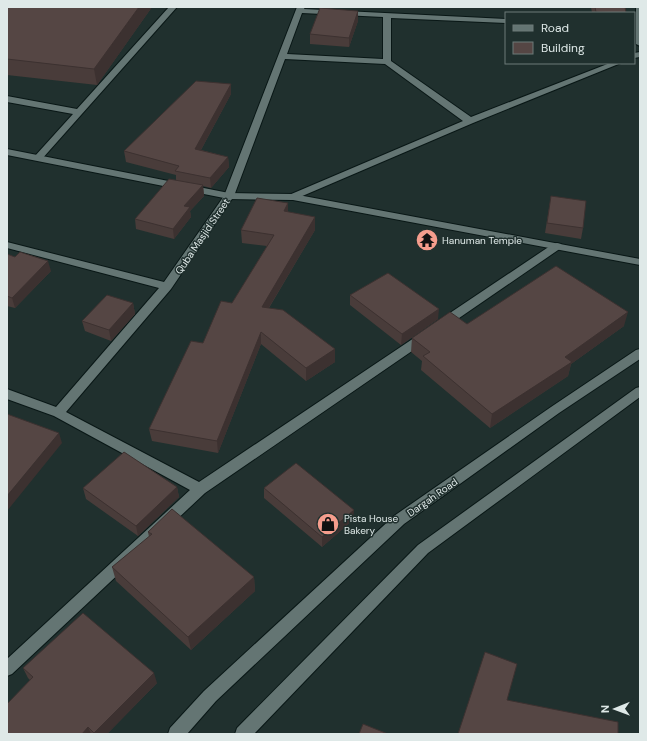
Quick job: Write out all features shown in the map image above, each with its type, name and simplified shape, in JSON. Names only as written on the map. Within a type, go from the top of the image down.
[{"type":"street","points":[[38,158],[173,7]]},
{"type":"street","points":[[640,7],[640,44]]},
{"type":"street","points":[[301,9],[505,21]]},
{"type":"street","name":"Quba Masjid Street","points":[[58,412],[167,286],[229,196],[301,9]]},
{"type":"street","points":[[387,15],[387,62]]},
{"type":"street","points":[[282,56],[387,62],[470,121]]},
{"type":"street","points":[[293,197],[470,121],[614,64]]},
{"type":"street","points":[[7,99],[80,112]]},
{"type":"street","points":[[7,152],[229,196],[293,197],[640,262]]},
{"type":"street","points":[[7,245],[167,286]]},
{"type":"street","points":[[7,669],[200,488],[557,246]]},
{"type":"street","name":"Dargah Road","points":[[176,734],[210,696],[400,520],[555,410],[640,352]]},
{"type":"street","points":[[243,734],[423,549],[640,391]]},
{"type":"street","points":[[7,394],[58,412],[200,488]]},
{"type":"building","points":[[7,7],[139,7],[94,69],[7,59]]},
{"type":"building","points":[[595,7],[625,7],[626,12],[596,12]]},
{"type":"building","points":[[320,8],[358,11],[349,38],[310,34]]},
{"type":"building","points":[[196,81],[231,84],[195,149],[228,157],[210,178],[175,171],[179,166],[124,151]]},
{"type":"building","points":[[169,179],[203,185],[184,206],[190,207],[173,229],[135,219]]},
{"type":"building","points":[[551,196],[586,201],[583,228],[547,223]]},
{"type":"building","points":[[257,198],[288,203],[284,211],[315,217],[262,307],[283,310],[335,349],[306,368],[261,332],[217,441],[149,429],[191,341],[203,343],[221,301],[232,303],[274,235],[241,230]]},
{"type":"building","points":[[20,252],[48,261],[12,298],[7,296],[7,254],[15,257]]},
{"type":"building","points":[[556,266],[628,312],[565,357],[572,362],[492,414],[423,356],[430,352],[412,338],[450,312],[467,324]]},
{"type":"building","points":[[388,273],[439,309],[402,334],[350,295]]},
{"type":"building","points":[[107,295],[133,303],[109,330],[82,321]]},
{"type":"building","points":[[7,414],[59,433],[7,496]]},
{"type":"building","points":[[124,452],[177,487],[136,526],[83,488]]},
{"type":"building","points":[[296,463],[354,510],[322,537],[264,488]]},
{"type":"building","points":[[172,509],[254,577],[188,637],[112,567],[152,534],[148,532]]},
{"type":"building","points":[[83,613],[154,673],[94,733],[88,727],[82,734],[7,734],[7,704],[33,677],[23,668]]},
{"type":"building","points":[[485,652],[517,664],[507,700],[618,722],[618,734],[458,734]]},
{"type":"building","points":[[363,724],[388,734],[359,734]]},
{"type":"place","name":"Hanuman Temple","points":[[427,240]]},
{"type":"place","name":"Pista House Bakery","points":[[328,524]]}]
